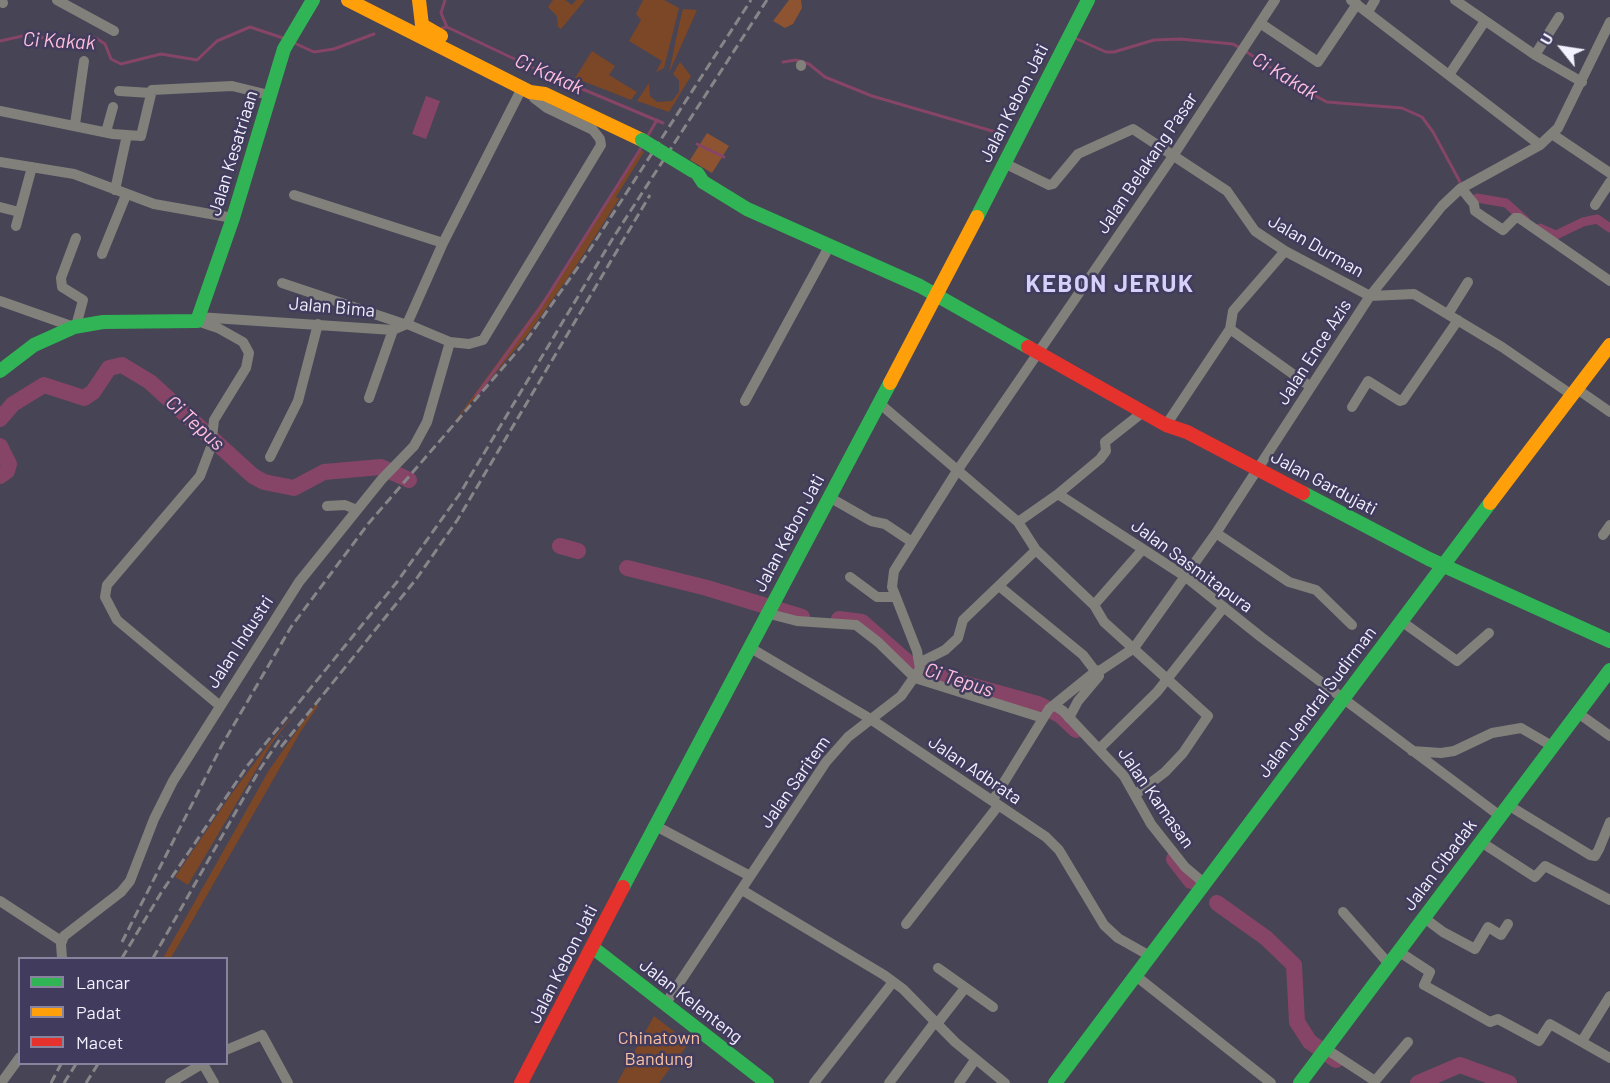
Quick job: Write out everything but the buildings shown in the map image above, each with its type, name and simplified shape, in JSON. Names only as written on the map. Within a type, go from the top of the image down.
[{"type":"main road","name":"Jalan Kesatriaan","points":[[197,319],[233,218],[286,44],[313,0]]},
{"type":"main road","points":[[348,0],[526,90],[545,94],[642,140],[695,172],[708,176],[830,244],[922,282],[937,278],[952,262]]},
{"type":"main road","points":[[387,19],[407,10],[418,0]]},
{"type":"main road","points":[[418,0],[420,20],[427,28],[538,86],[545,94]]},
{"type":"main road","name":"Jalan Kebon Jati","points":[[521,1083],[748,646],[926,318],[952,262],[1088,0]]},
{"type":"main road","points":[[800,227],[922,282]]},
{"type":"main road","points":[[922,282],[926,318]]},
{"type":"main road","name":"Jalan Gardujati","points":[[922,282],[1186,432],[1444,566],[1610,641]]},
{"type":"main road","name":"Jalan Bima","points":[[0,372],[34,345],[75,326],[103,322],[168,323],[197,319]]},
{"type":"main road","name":"Jalan Jendral Sudirman","points":[[1056,1083],[1610,345]]},
{"type":"main road","name":"Jalan Gardujati","points":[[1041,348],[1143,412],[1169,421]]},
{"type":"main road","name":"Jalan Cibadak","points":[[1300,1083],[1610,670]]},
{"type":"main road","name":"Jalan Kelenteng","points":[[592,947],[767,1083]]},
{"type":"street","points":[[57,0],[114,31]]},
{"type":"street","name":"Jalan Belakang Pasar","points":[[1041,348],[1173,156],[1275,0]]},
{"type":"street","points":[[1368,12],[1375,0]]},
{"type":"street","points":[[1455,0],[1535,55],[1582,82]]},
{"type":"street","points":[[1260,23],[1318,62],[1354,2],[1540,145]]},
{"type":"street","points":[[1535,55],[1559,16]]},
{"type":"street","points":[[1449,75],[1485,21]]},
{"type":"street","name":"Jalan Ence Azis","points":[[1134,648],[1216,533],[1370,296],[1442,206],[1461,188],[1540,145],[1563,122],[1606,38],[1610,22]]},
{"type":"street","points":[[75,124],[84,61]]},
{"type":"street","points":[[0,111],[75,124],[106,132],[142,135],[151,93],[155,89],[232,86],[269,95]]},
{"type":"street","points":[[282,283],[406,324],[450,342],[475,343],[483,340],[601,145],[600,139],[593,130],[547,108],[526,90],[443,243],[406,324]]},
{"type":"street","points":[[119,91],[151,93]]},
{"type":"street","points":[[106,132],[113,107]]},
{"type":"street","name":"Jalan Durman","points":[[1004,163],[1045,184],[1053,184],[1078,154],[1133,129],[1227,191],[1255,231],[1285,251],[1370,296],[1414,294],[1610,411]]},
{"type":"street","points":[[1552,134],[1610,173]]},
{"type":"street","points":[[115,190],[127,135]]},
{"type":"street","points":[[0,162],[74,174],[154,204],[233,218]]},
{"type":"street","points":[[16,226],[32,167]]},
{"type":"street","points":[[1595,205],[1610,182]]},
{"type":"street","points":[[1461,188],[1474,204],[1475,211],[1503,230],[1512,220],[1520,218],[1610,280]]},
{"type":"street","points":[[102,254],[126,195]]},
{"type":"street","points":[[294,195],[443,243]]},
{"type":"street","points":[[0,207],[19,212]]},
{"type":"street","points":[[0,301],[75,326],[83,300],[62,287],[61,278],[76,238]]},
{"type":"street","points":[[745,401],[830,244]]},
{"type":"street","points":[[1169,421],[1230,329],[1233,311],[1285,251]]},
{"type":"street","points":[[1448,314],[1468,282]]},
{"type":"street","points":[[197,319],[236,336],[249,352],[246,368],[213,420],[211,447],[200,476],[107,585],[105,597],[117,620],[219,705]]},
{"type":"street","name":"Jalan Bima","points":[[197,319],[393,330],[406,324]]},
{"type":"street","points":[[1352,407],[1368,381],[1400,401],[1403,400],[1458,320]]},
{"type":"street","points":[[270,457],[298,401],[318,324]]},
{"type":"street","points":[[1230,329],[1311,387]]},
{"type":"street","points":[[369,398],[393,330]]},
{"type":"street","name":"Jalan Industri","points":[[62,941],[121,892],[130,881],[154,819],[169,789],[219,705],[298,582],[382,479],[413,447],[427,422],[450,342]]},
{"type":"street","points":[[918,671],[891,581],[912,542],[957,471],[1041,348]]},
{"type":"street","points":[[879,403],[1018,522],[1036,550],[1094,605],[1104,622],[1209,716],[1184,753],[1165,772],[1136,794]]},
{"type":"street","points":[[1018,522],[1058,494],[1100,459],[1106,451],[1105,442],[1143,412]]},
{"type":"street","name":"Jalan Sasmitapura","points":[[1058,494],[1186,577],[1412,751],[1504,811],[1595,856],[1610,822]]},
{"type":"street","points":[[829,497],[871,521],[885,524],[912,542]]},
{"type":"street","points":[[327,506],[345,505],[357,510]]},
{"type":"street","points":[[1603,535],[1610,525]]},
{"type":"street","points":[[1216,533],[1289,582],[1316,590],[1352,625]]},
{"type":"street","points":[[1094,605],[1143,549]]},
{"type":"street","name":"Jalan Saritem","points":[[666,1003],[826,762],[869,718],[901,696],[918,671],[958,638],[957,632],[963,620],[1036,550]]},
{"type":"street","points":[[850,577],[877,597],[895,597]]},
{"type":"street","points":[[999,586],[1058,633],[1096,670],[1099,676],[1078,702],[1069,718]]},
{"type":"street","points":[[1100,748],[1157,692],[1224,607]]},
{"type":"street","name":"Jalan Kamasan","points":[[767,611],[797,621],[856,625],[918,671],[1069,718],[1100,748],[1136,794],[1151,824],[1201,887]]},
{"type":"street","points":[[1401,621],[1457,661],[1489,633]]},
{"type":"street","name":"Jalan Adbrata","points":[[748,646],[869,718],[1052,844],[1104,926],[1118,938],[1150,956]]},
{"type":"street","points":[[906,924],[995,803],[1048,712],[1096,670],[1101,670],[1134,648]]},
{"type":"street","points":[[1578,713],[1610,736]]},
{"type":"street","points":[[1412,751],[1441,753],[1454,751],[1492,733],[1521,728],[1552,746]]},
{"type":"street","points":[[654,825],[750,876]]},
{"type":"street","points":[[1481,842],[1535,877],[1545,866],[1610,900]]},
{"type":"street","points":[[742,890],[843,949],[893,982],[975,1060],[1005,1083]]},
{"type":"street","points":[[0,901],[62,941],[62,957]]},
{"type":"street","points":[[1343,912],[1389,964]]},
{"type":"street","points":[[1423,917],[1443,932],[1475,949],[1488,927],[1501,935],[1508,924]]},
{"type":"street","points":[[1399,951],[1430,972],[1424,985],[1490,1022],[1498,1019],[1539,1041],[1549,1024],[1610,1058]]},
{"type":"street","points":[[938,968],[993,1007]]},
{"type":"street","points":[[1136,975],[1271,1083]]},
{"type":"street","points":[[814,1083],[893,982]]},
{"type":"street","points":[[889,1083],[965,988]]},
{"type":"street","points":[[1582,1041],[1610,996]]},
{"type":"street","points":[[228,1049],[262,1035],[288,1083]]},
{"type":"street","points":[[1324,1052],[1375,1081],[1408,1042]]},
{"type":"street","points":[[1,1083],[18,1060]]},
{"type":"street","points":[[959,1083],[975,1060]]},
{"type":"street","points":[[170,1083],[201,1065]]},
{"type":"street","points":[[204,1065],[213,1083]]},
{"type":"green space","points":[[553,0],[565,0],[572,5],[576,0],[585,0],[561,29],[558,27],[557,16],[548,7]]},
{"type":"green space","points":[[643,0],[664,0],[679,8],[664,68],[656,72],[662,61],[629,41],[641,20],[636,14]]},
{"type":"green space","points":[[683,9],[697,10],[669,73],[679,25]]},
{"type":"green space","points":[[592,51],[615,66],[609,75],[637,92],[631,100],[575,78]]},
{"type":"green space","points":[[680,62],[691,76],[669,112],[637,101],[649,83],[650,96],[657,102],[672,101],[679,92],[679,80],[673,74]]},
{"type":"green space","points":[[640,149],[644,152],[616,197],[619,199],[574,269],[528,334],[452,425],[555,284]]},
{"type":"green space","points":[[316,704],[318,706],[301,731],[172,957],[164,957],[269,770]]},
{"type":"green space","points":[[295,713],[272,743],[188,885],[175,877],[230,796],[270,742]]},
{"type":"green space","name":"Chinatown Bandung","points":[[654,1016],[689,1043],[659,1083],[617,1083]]},
{"type":"shaded area","points":[[789,0],[801,0],[802,8],[793,24],[785,28],[773,21]]},
{"type":"shaded area","points":[[426,96],[440,101],[426,139],[412,134]]},
{"type":"shaded area","points":[[707,133],[729,146],[712,173],[690,160]]},
{"type":"waterway","points":[[445,0],[441,13],[447,27]]},
{"type":"waterway","name":"Ci Kakak","points":[[0,41],[27,35],[56,40],[96,38],[105,44],[111,59],[121,64],[161,54],[197,60],[217,41],[250,27],[283,38]]},
{"type":"waterway","name":"Ci Kakak","points":[[442,28],[447,27],[542,72],[663,123]]},
{"type":"waterway","name":"Ci Kakak","points":[[292,42],[314,52],[334,49],[374,34]]},
{"type":"waterway","name":"Ci Kakak","points":[[1077,39],[1106,52],[1114,52],[1154,40],[1180,39],[1233,44],[1240,48]]},
{"type":"waterway","name":"Ci Kakak","points":[[1245,51],[1327,102],[1402,108],[1422,117],[1433,132],[1460,182]]},
{"type":"waterway","name":"Ci Kakak","points":[[783,62],[796,60],[809,64],[825,77],[872,96],[999,133]]},
{"type":"waterway","points":[[647,137],[657,120]]},
{"type":"waterway","name":"Ci Kakak","points":[[697,144],[724,157]]},
{"type":"waterway","points":[[476,396],[540,308],[641,148]]},
{"type":"waterway","name":"Ci Kakak","points":[[1477,198],[1506,203],[1525,220]]},
{"type":"waterway","name":"Ci Kakak","points":[[1540,228],[1556,235],[1583,222],[1597,219],[1610,228]]},
{"type":"waterway","name":"Ci Tepus","points":[[0,419],[13,404],[44,385],[84,398],[93,392],[109,368],[122,365],[150,382],[253,476],[264,482],[294,488],[324,472],[381,467],[409,480]]},
{"type":"waterway","name":"Ci Tepus","points":[[0,446],[9,464],[7,471],[0,476]]},
{"type":"waterway","name":"Ci Tepus","points":[[560,546],[578,551]]},
{"type":"waterway","name":"Ci Tepus","points":[[627,568],[707,588],[802,617]]},
{"type":"waterway","name":"Ci Tepus","points":[[839,619],[862,622],[912,666],[926,673],[1038,704],[1060,715],[1076,730]]},
{"type":"waterway","name":"Ci Tepus","points":[[1174,859],[1191,881]]},
{"type":"waterway","name":"Ci Tepus","points":[[1217,903],[1266,938],[1294,965],[1297,1022],[1310,1042],[1336,1060]]},
{"type":"waterway","name":"Ci Tepus","points":[[1418,1083],[1460,1065],[1509,1083]]},
{"type":"railway","points":[[122,942],[222,745],[291,627],[368,524],[526,341],[585,257],[751,0]]},
{"type":"railway","points":[[123,957],[161,893],[248,765],[397,582],[459,495],[613,238],[767,0]]},
{"type":"railway","points":[[281,747],[417,578],[458,519],[650,195]]},
{"type":"railway","points":[[154,957],[260,769],[282,736]]},
{"type":"railway","points":[[51,1083],[60,1065]]},
{"type":"railway","points":[[64,1083],[75,1065]]},
{"type":"railway","points":[[86,1083],[97,1065]]},
{"type":"traffic: fast","points":[[0,371],[34,345],[74,327],[103,322],[197,321],[233,218],[284,49],[313,0]]},
{"type":"traffic: fast","points":[[977,217],[1088,0]]},
{"type":"traffic: fast","points":[[642,140],[693,171]]},
{"type":"traffic: fast","points":[[697,173],[703,182],[747,209],[920,286],[1028,347]]},
{"type":"traffic: fast","points":[[623,887],[890,383]]},
{"type":"traffic: fast","points":[[1303,493],[1429,559],[1610,641]]},
{"type":"traffic: fast","points":[[1055,1083],[1490,503]]},
{"type":"traffic: fast","points":[[1300,1083],[1610,670]]},
{"type":"traffic: fast","points":[[592,947],[767,1083]]},
{"type":"traffic: slow","points":[[348,0],[530,92],[545,94],[642,140]]},
{"type":"traffic: slow","points":[[419,0],[422,25],[441,36]]},
{"type":"traffic: slow","points":[[890,383],[977,217]]},
{"type":"traffic: slow","points":[[1490,503],[1610,345]]},
{"type":"traffic: jam","points":[[1028,347],[1166,425],[1187,432],[1303,493]]},
{"type":"traffic: jam","points":[[521,1083],[623,887]]},
{"type":"district","name":"KEBON JERUK","points":[[1110,284]]}]
